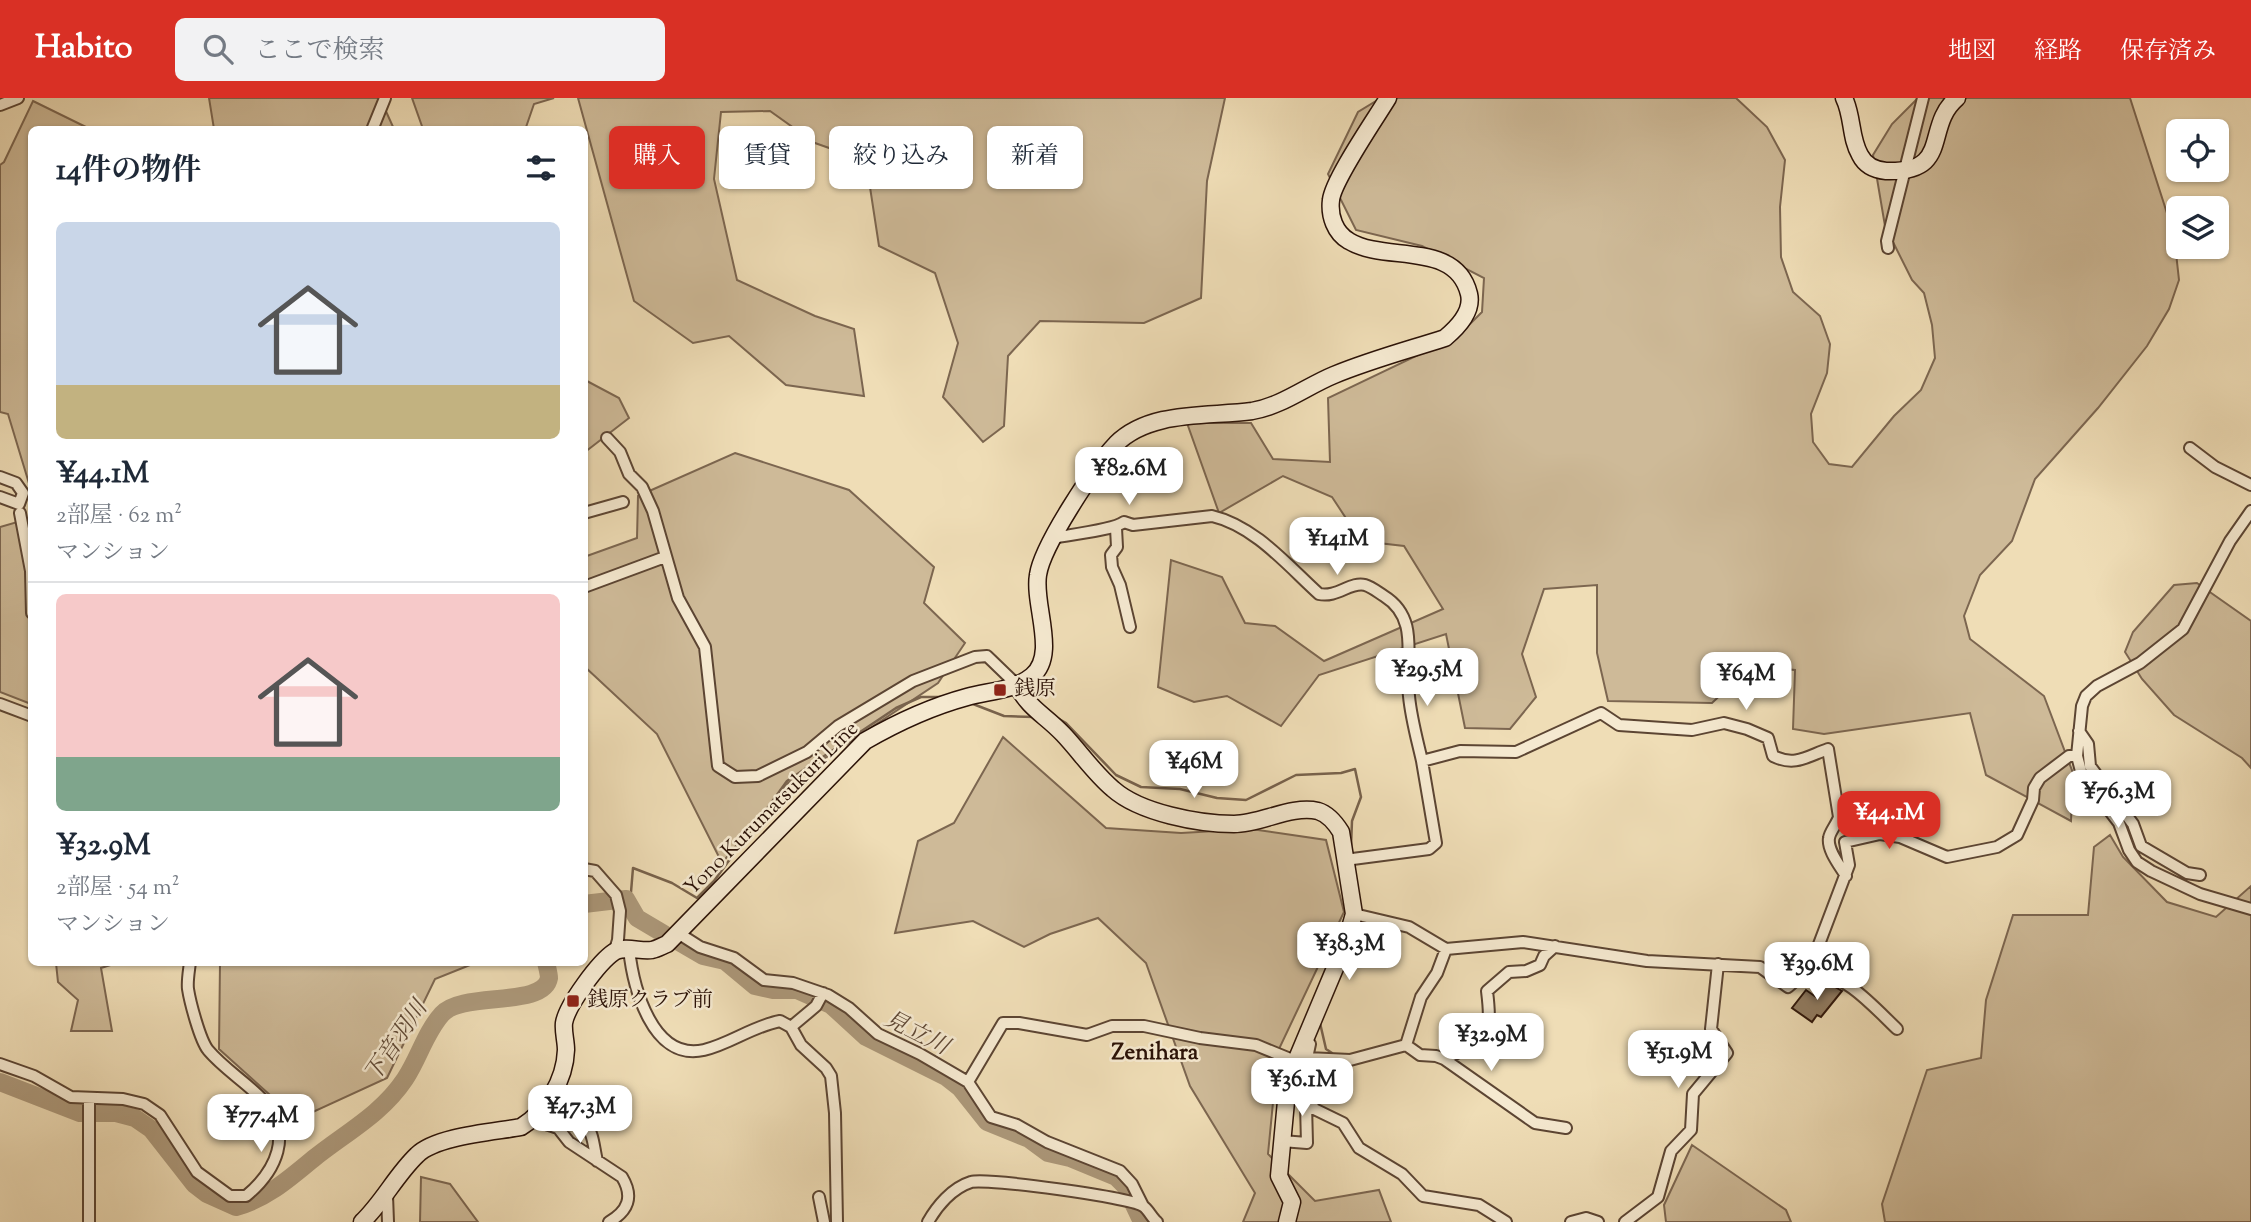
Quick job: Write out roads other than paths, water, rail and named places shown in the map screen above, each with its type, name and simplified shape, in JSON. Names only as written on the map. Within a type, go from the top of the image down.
[{"type":"main road","name":"Yono Kurumatsukuri Line","points":[[622,951],[651,950],[667,944],[865,741],[906,718],[967,696],[1016,684],[1032,676],[1042,663],[1045,651],[1038,604],[1038,574],[1052,538],[1116,444],[1133,432],[1172,418],[1255,410],[1280,402],[1334,375],[1445,338],[1457,328],[1466,314],[1470,298],[1466,283],[1451,268],[1434,258],[1351,243],[1339,234],[1332,219],[1331,199],[1339,180],[1388,98]]},
{"type":"main road","points":[[1847,100],[1858,154],[1866,164],[1880,170],[1903,171],[1913,169],[1928,160],[1944,116],[1957,98]]},
{"type":"main road","points":[[1016,684],[1026,703],[1054,725],[1114,790],[1134,804],[1202,821],[1232,824],[1254,823],[1286,813],[1319,811],[1335,822],[1341,832],[1354,914],[1346,942],[1304,1037],[1301,1060],[1288,1080],[1279,1176],[1293,1202],[1287,1222]]},
{"type":"main road","points":[[362,1222],[387,1195],[418,1153],[433,1144],[522,1128],[534,1120],[554,1091],[564,1070],[564,1023],[573,1001],[622,951]]},
{"type":"street","points":[[0,105],[18,98]]},
{"type":"street","points":[[374,126],[385,98]]},
{"type":"street","points":[[1888,247],[1887,241],[1903,171],[1923,98]]},
{"type":"street","points":[[607,438],[620,452],[629,474],[642,487],[653,511],[678,598],[705,647],[719,766],[735,777],[758,776],[785,764],[823,740],[838,726],[913,681],[975,657],[987,656],[1016,684]]},
{"type":"street","points":[[2190,448],[2215,467],[2251,485]]},
{"type":"street","points":[[0,477],[16,483],[23,494],[19,504],[0,497]]},
{"type":"street","points":[[588,512],[623,502]]},
{"type":"street","points":[[2251,511],[2230,541],[2183,629],[2140,663],[2097,686],[2086,696],[2077,756],[2082,775],[2119,824],[2137,862],[2200,894],[2251,909]]},
{"type":"street","points":[[20,513],[28,555]]},
{"type":"street","points":[[1052,538],[1102,527],[1116,528],[1124,522],[1133,525],[1212,516],[1224,519],[1271,550],[1319,594],[1331,596],[1358,585],[1366,585],[1395,603],[1403,614],[1409,632],[1408,695],[1436,843],[1429,849],[1345,860]]},
{"type":"street","points":[[1116,528],[1116,547],[1111,555],[1112,567],[1120,585],[1130,627]]},
{"type":"street","points":[[588,586],[665,557]]},
{"type":"street","points":[[0,704],[28,714]]},
{"type":"street","points":[[1422,761],[1460,751],[1516,752],[1601,713],[1619,725],[1692,730],[1724,723],[1748,729],[1768,738],[1773,756],[1784,762],[1795,763],[1828,749],[1839,817],[1836,827],[1829,835],[1829,841],[1846,876]]},
{"type":"street","points":[[2079,732],[2088,744],[2090,766],[2133,824],[2141,846],[2187,873],[2200,875]]},
{"type":"street","points":[[1354,914],[1409,927],[1446,949],[1523,942],[1647,961],[1760,967],[1788,987],[1810,968],[1846,876],[1849,864],[1845,842],[1880,834],[1900,837],[1947,857],[1997,847],[2017,835],[2040,778],[2069,756],[2077,756]]},
{"type":"street","points":[[588,870],[595,871],[618,899],[618,940],[649,1022],[676,1048],[692,1051],[708,1049],[780,1021],[790,1027],[801,1045],[831,1076],[837,1222]]},
{"type":"street","points":[[678,933],[700,947],[734,958],[764,980],[793,983],[849,1008],[878,1034],[920,1054],[968,1082],[991,1117],[1017,1125],[1047,1142],[1120,1171],[1132,1184],[1136,1204]]},
{"type":"street","points":[[1444,1059],[1480,1042],[1486,1035],[1489,1026],[1487,991],[1509,972],[1526,971],[1540,965],[1544,956],[1555,946]]},
{"type":"street","points":[[1406,1045],[1421,997],[1437,973],[1446,949]]},
{"type":"street","points":[[1625,1222],[1658,1197],[1671,1151],[1691,1130],[1693,1094],[1727,1054],[1711,1029],[1718,964]]},
{"type":"street","points":[[0,1064],[34,1076],[71,1097],[123,1099],[144,1104],[160,1115],[197,1172],[230,1196],[246,1196],[261,1184],[274,1165],[280,1148],[280,1128],[265,1102],[206,1048],[187,988],[190,966]]},
{"type":"street","points":[[1810,968],[1834,974],[1849,983],[1897,1029]]},
{"type":"street","points":[[790,1027],[820,997]]},
{"type":"street","points":[[968,1082],[1003,1023],[1018,1023],[1087,1035],[1112,1026],[1144,1026],[1200,1038],[1256,1045],[1301,1060],[1350,1060],[1406,1045]]},
{"type":"street","points":[[1406,1045],[1420,1055],[1444,1059],[1535,1123],[1566,1128]]},
{"type":"street","points":[[1282,1140],[1307,1143],[1308,1106],[1317,1090],[1316,1080],[1301,1060]]},
{"type":"street","points":[[1286,1094],[1343,1123],[1359,1148],[1402,1174],[1423,1196],[1479,1205],[1506,1222]]},
{"type":"street","points":[[89,1098],[89,1222]]},
{"type":"street","points":[[534,1120],[558,1128],[569,1142],[622,1177],[627,1185],[629,1203],[623,1214],[610,1222]]},
{"type":"street","points":[[558,1128],[570,1124],[586,1127],[594,1135],[597,1161]]},
{"type":"street","points":[[928,1222],[936,1206],[971,1182],[1085,1192],[1136,1204],[1157,1222]]},
{"type":"street","points":[[387,1195],[388,1222]]},
{"type":"street","points":[[819,1197],[824,1222]]},
{"type":"street","points":[[1571,1222],[1586,1218],[1598,1222]]},
{"type":"waterway","points":[[626,899],[631,892],[633,868],[672,883],[697,898],[714,881],[787,781],[896,708],[921,697],[944,697]]},
{"type":"waterway","points":[[973,704],[1004,716],[1034,717]]},
{"type":"waterway","points":[[1054,716],[1066,723],[1116,775],[1141,787],[1180,789],[1217,798],[1246,800],[1296,775],[1341,773],[1355,769],[1361,797],[1352,821],[1351,846]]},
{"type":"waterway","name":"見立川","points":[[588,904],[626,899],[637,918],[664,934]]},
{"type":"waterway","points":[[1343,968],[1357,938],[1359,922]]},
{"type":"waterway","name":"見立川","points":[[679,942],[703,956],[725,961],[755,986],[773,990],[797,990],[831,1005],[866,1037],[946,1077],[960,1088],[987,1122],[1029,1139],[1048,1153],[1070,1158],[1116,1177],[1125,1186],[1142,1222]]},
{"type":"waterway","name":"下音羽川","points":[[0,1082],[80,1113],[116,1113],[135,1118],[151,1129],[194,1184],[207,1194],[236,1207],[277,1188],[385,1103],[405,1079],[431,1029],[442,1014],[452,1007],[466,1003],[533,993],[544,987],[549,978],[547,966]]},
{"type":"waterway","points":[[1320,1023],[1326,1049],[1332,1053]]},
{"type":"place","name":"銭原","points":[[1000,690]]},
{"type":"place","name":"銭原クラブ前","points":[[573,1001]]},
{"type":"district","name":"Zenihara","points":[[1155,1053]]}]
